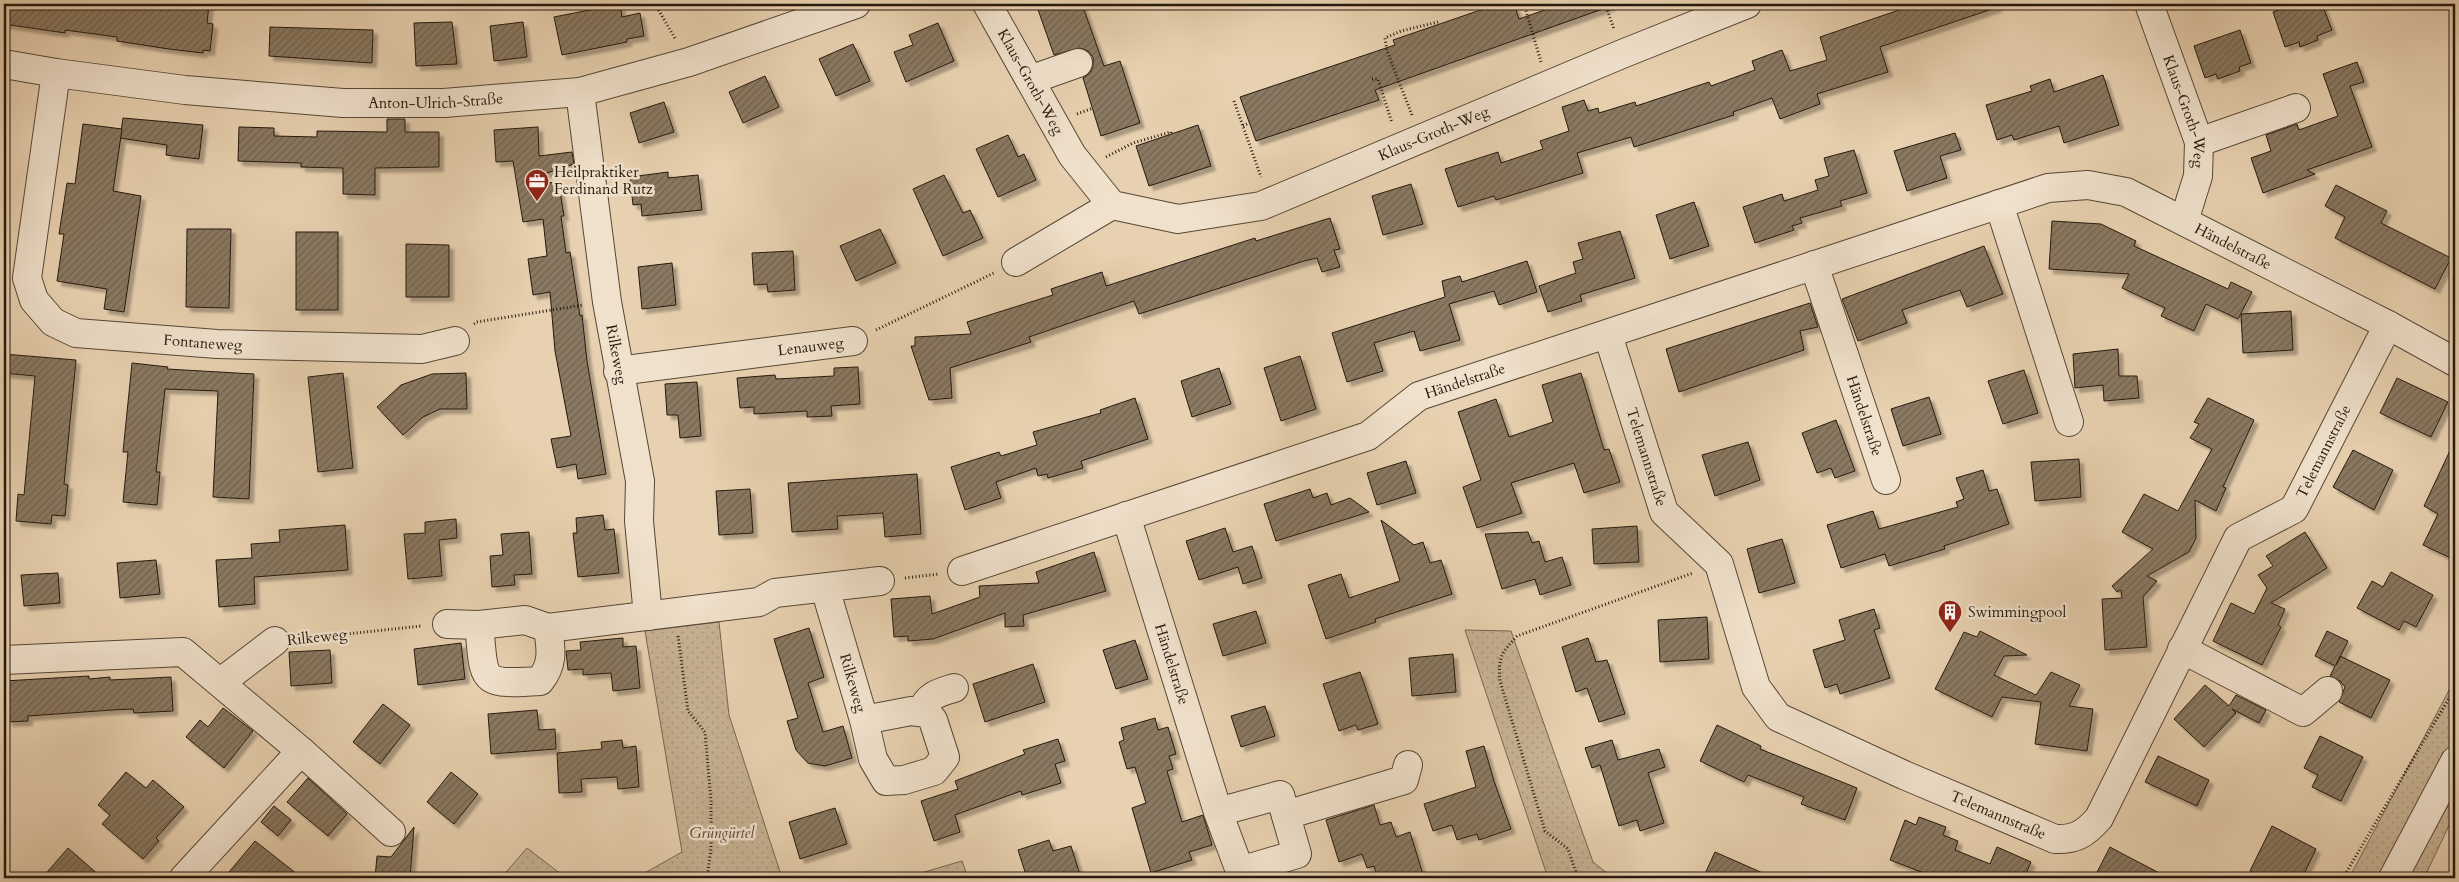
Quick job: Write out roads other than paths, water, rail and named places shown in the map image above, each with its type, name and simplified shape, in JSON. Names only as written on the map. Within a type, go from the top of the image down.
[{"type":"street","name":"Anton-Ulrich-Straße","points":[[4,64],[56,73],[185,90],[343,103],[444,103],[580,92],[689,62],[856,4]]},
{"type":"street","name":"Klaus-Groth-Weg","points":[[987,4],[1072,155],[1112,205],[1178,219],[1261,206],[1622,54],[1747,4]]},
{"type":"street","name":"Klaus-Groth-Weg","points":[[2149,4],[2199,142],[2198,176],[2184,221]]},
{"type":"street","points":[[1030,80],[1078,63]]},
{"type":"street","name":"Fontaneweg","points":[[56,73],[27,278],[34,300],[53,322],[76,333],[217,344],[422,349],[455,341]]},
{"type":"street","name":"Rilkeweg","points":[[580,92],[607,302],[618,371],[640,481],[639,521],[648,616]]},
{"type":"street","points":[[2199,142],[2296,108]]},
{"type":"street","name":"Händelstraße","points":[[962,571],[1368,436],[1419,396],[2048,188],[2088,185],[2126,192],[2388,324],[2455,362]]},
{"type":"street","points":[[1998,204],[2069,422]]},
{"type":"street","points":[[1016,262],[1112,205]]},
{"type":"street","name":"Händelstraße","points":[[1814,265],[1886,480]]},
{"type":"street","name":"Telemannstraße","points":[[1608,335],[1664,512],[1719,564],[1756,687],[1778,717],[1904,775],[2056,838],[2071,839],[2086,832],[2100,818],[2238,538],[2294,509],[2388,324]]},
{"type":"street","name":"Lenauweg","points":[[618,371],[853,341]]},
{"type":"street","name":"Händelstraße","points":[[1126,516],[1218,812],[1235,874],[1297,854],[1280,795],[1218,812]]},
{"type":"street","points":[[447,624],[479,625],[525,620],[548,628],[759,602],[775,592],[880,581]]},
{"type":"street","name":"Rilkeweg","points":[[825,588],[864,720],[873,759],[886,781],[904,780],[934,771],[945,757],[933,720],[927,713],[911,711],[864,720]]},
{"type":"street","points":[[479,625],[484,669],[491,680],[502,683],[540,681],[548,670],[552,657],[548,628]]},
{"type":"street","points":[[221,682],[275,641]]},
{"type":"street","points":[[2182,649],[2303,712],[2328,691]]},
{"type":"street","points":[[4,660],[183,652],[221,682],[391,832]]},
{"type":"street","points":[[921,712],[925,703],[932,695],[954,688]]},
{"type":"street","points":[[184,878],[300,751]]},
{"type":"street","points":[[2393,878],[2455,761]]},
{"type":"street","points":[[1286,815],[1404,780],[1408,765]]},
{"type":"place","name":"Heilpraktiker Ferdinand Rutz","points":[[537,202]]},
{"type":"place","name":"Swimmingpool","points":[[1950,633]]},
{"type":"park label","name":"Grüngürtel","points":[[722,833]]}]
